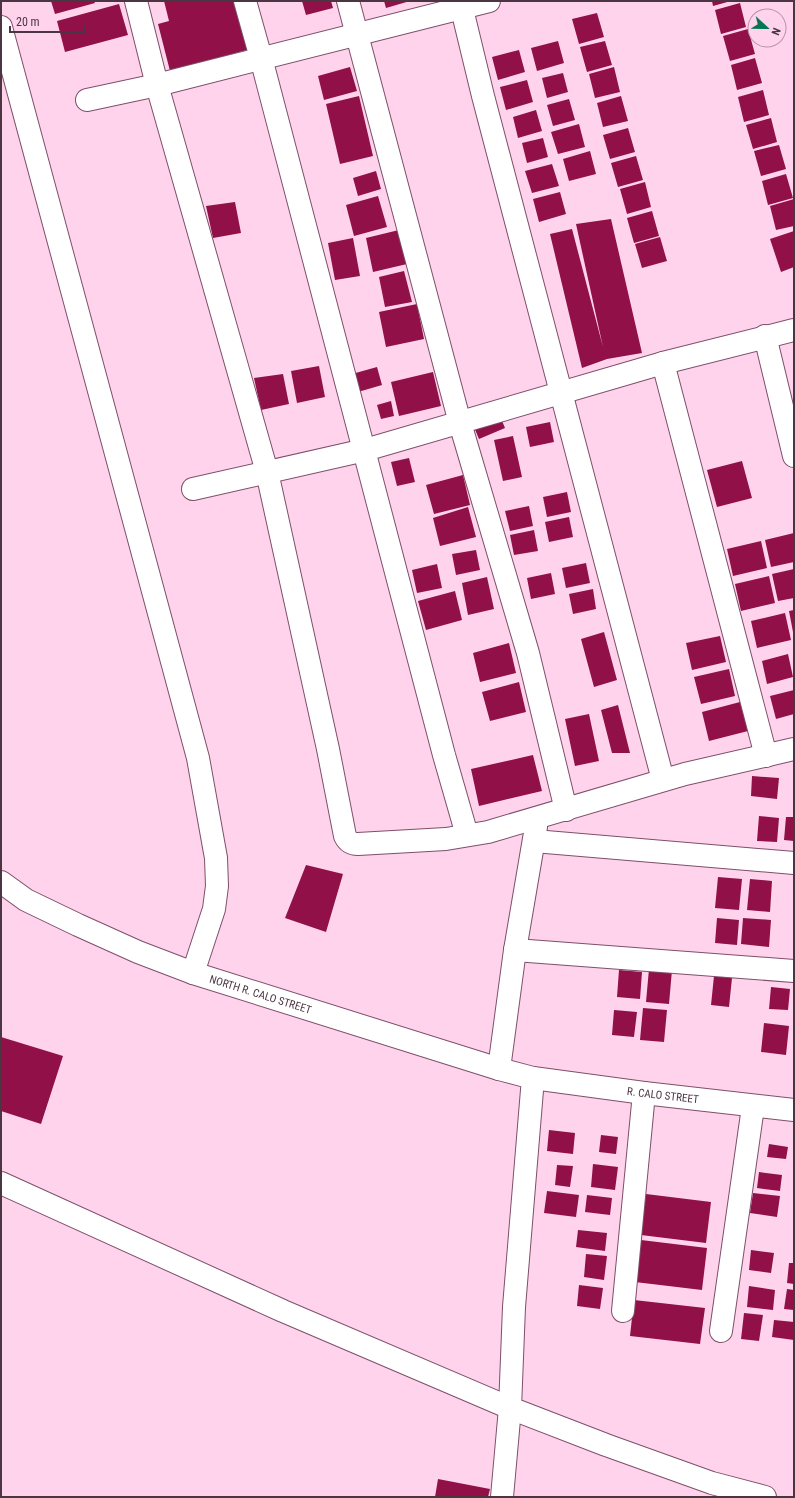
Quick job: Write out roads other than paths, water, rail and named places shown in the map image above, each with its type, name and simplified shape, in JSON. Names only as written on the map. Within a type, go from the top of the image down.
[{"type":"street","points":[[136,1],[157,85],[267,472],[347,838],[352,843],[358,844],[446,838],[488,832],[663,780],[732,762],[794,749]]},
{"type":"street","points":[[245,1],[444,755],[468,835]]},
{"type":"street","points":[[348,1],[460,423],[528,653],[566,810]]},
{"type":"street","points":[[87,100],[157,85],[356,34],[461,5],[489,1]]},
{"type":"street","points":[[461,5],[483,96],[663,780]]},
{"type":"street","points":[[1,27],[198,758],[216,858],[217,886],[214,910],[193,974]]},
{"type":"street","points":[[193,489],[364,450],[663,363],[765,336],[794,330]]},
{"type":"street","points":[[765,336],[794,456]]},
{"type":"street","points":[[663,363],[766,756]]},
{"type":"street","points":[[499,1069],[515,950],[534,841],[536,818]]},
{"type":"street","points":[[534,841],[794,863]]},
{"type":"street","name":"NORTH R. CALO STREET","points":[[1,882],[26,900],[78,925],[138,952],[193,974],[499,1069],[533,1078]]},
{"type":"street","points":[[515,950],[794,971]]},
{"type":"street","points":[[502,1497],[510,1408],[514,1307],[533,1078]]},
{"type":"street","name":"R. CALO STREET","points":[[533,1078],[644,1093],[794,1110]]},
{"type":"street","points":[[623,1311],[644,1093]]},
{"type":"street","points":[[721,1331],[753,1106]]},
{"type":"street","points":[[1,1183],[283,1311],[510,1408],[606,1445],[712,1483],[765,1497]]}]
